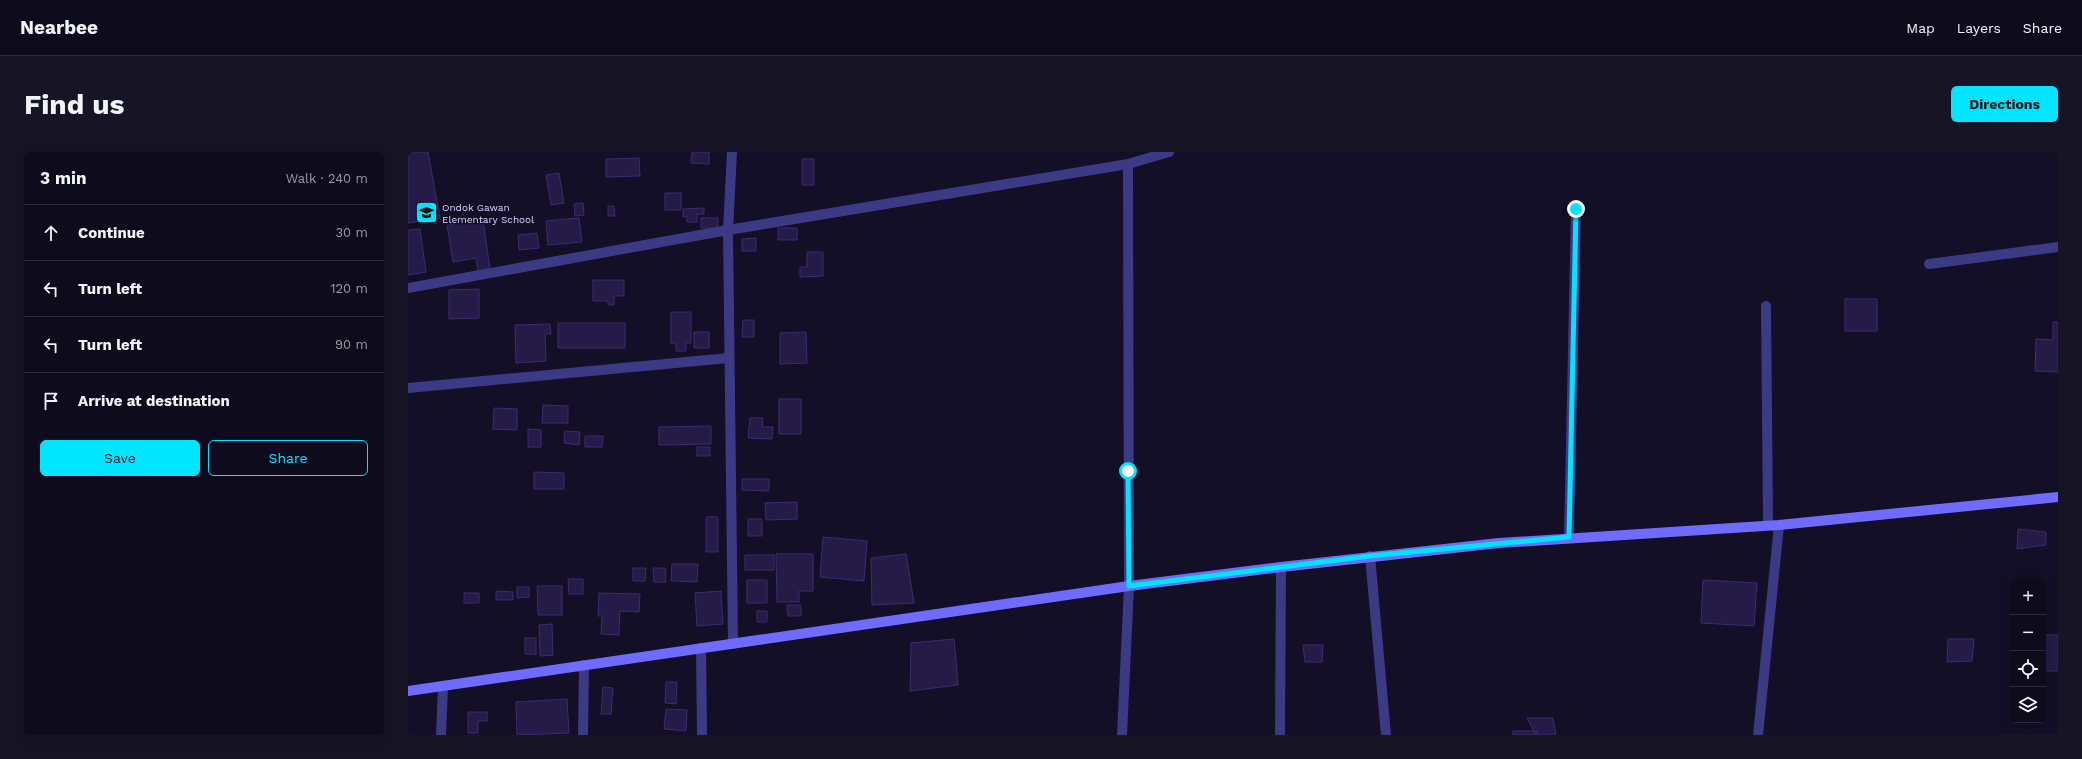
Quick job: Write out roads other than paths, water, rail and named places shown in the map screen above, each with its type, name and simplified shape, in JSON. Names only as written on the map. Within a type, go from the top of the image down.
[{"type":"street","points":[[732,152],[728,230],[733,644]]},
{"type":"street","points":[[408,288],[728,230],[1128,164],[1169,152]]},
{"type":"street","points":[[1122,735],[1129,586],[1128,164]]},
{"type":"street","points":[[1569,537],[1576,209]]},
{"type":"street","points":[[1929,264],[2058,247]]},
{"type":"street","points":[[1766,306],[1768,525]]},
{"type":"street","points":[[408,388],[729,358]]},
{"type":"street","points":[[408,691],[1129,586],[1370,556],[1569,537],[1779,525],[2058,497]]},
{"type":"street","points":[[1758,735],[1779,525]]},
{"type":"street","points":[[1370,556],[1386,735]]},
{"type":"street","points":[[1280,735],[1281,567]]},
{"type":"street","points":[[701,648],[702,735]]},
{"type":"street","points":[[583,735],[584,666]]},
{"type":"street","points":[[441,735],[443,686]]},
{"type":"place","name":"Ondok Gawan Elementary School","points":[[426,213]]}]
